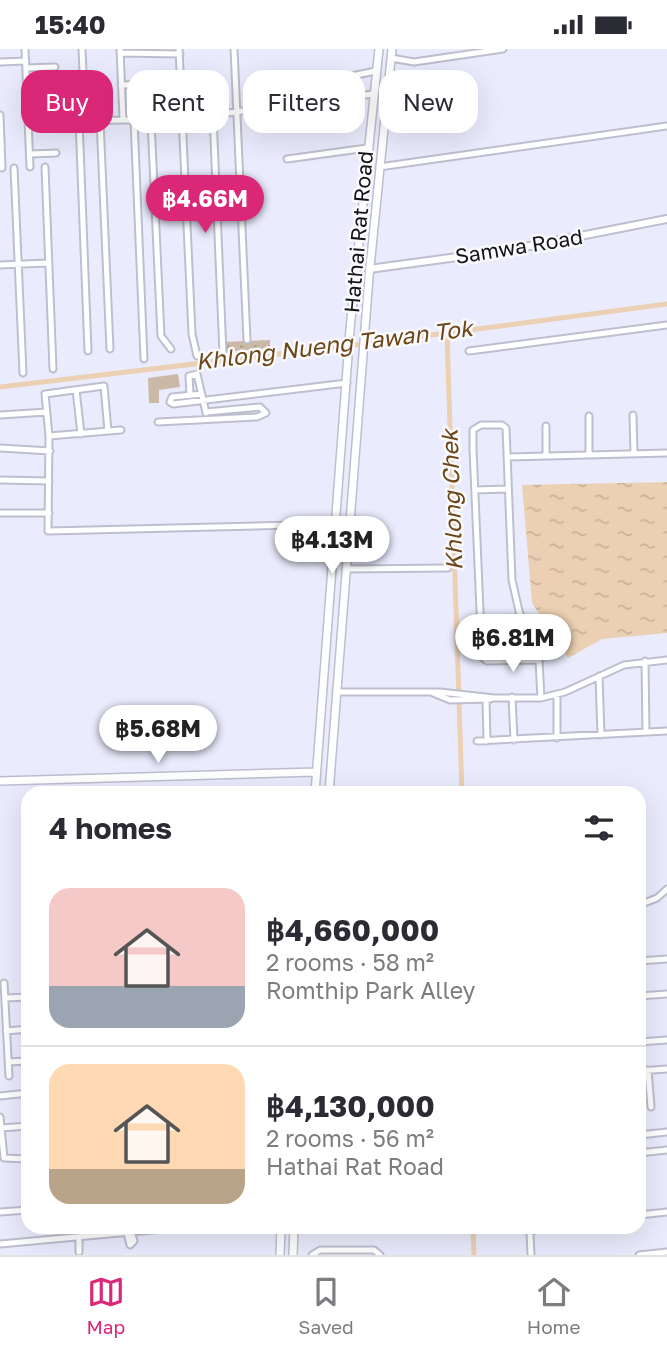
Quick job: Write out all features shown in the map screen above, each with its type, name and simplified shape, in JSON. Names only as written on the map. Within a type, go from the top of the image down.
[{"type":"main road","name":"Hathai Rat Road","points":[[389,70],[391,49]]},
{"type":"main road","name":"Hathai Rat Road","points":[[315,786],[337,524],[350,328],[379,52]]},
{"type":"main road","points":[[379,52],[390,58]]},
{"type":"main road","points":[[373,94],[379,95]]},
{"type":"main road","name":"Hathai Rat Road","points":[[329,786],[369,269],[382,133]]},
{"type":"main road","points":[[0,782],[316,772],[331,759]]},
{"type":"main road","points":[[316,772],[326,786]]},
{"type":"main road","points":[[280,1255],[281,1234]]},
{"type":"main road","points":[[293,1255],[294,1234]]},
{"type":"street","points":[[25,49],[26,70]]},
{"type":"street","points":[[82,49],[82,70]]},
{"type":"street","points":[[234,49],[247,340]]},
{"type":"street","points":[[440,49],[441,58]]},
{"type":"street","points":[[390,58],[414,62],[503,49]]},
{"type":"street","points":[[123,120],[120,51],[180,51],[181,70]]},
{"type":"street","points":[[0,62],[55,67]]},
{"type":"street","points":[[365,73],[376,71]]},
{"type":"street","points":[[121,85],[127,85]]},
{"type":"street","points":[[229,113],[373,94]]},
{"type":"street","points":[[0,115],[2,168]]},
{"type":"street","points":[[113,120],[127,120]]},
{"type":"street","points":[[379,167],[667,126]]},
{"type":"street","points":[[29,133],[30,167]]},
{"type":"street","points":[[82,133],[88,351]]},
{"type":"street","points":[[101,133],[110,349]]},
{"type":"street","points":[[135,133],[144,359]]},
{"type":"street","points":[[152,133],[160,336],[172,349]]},
{"type":"street","points":[[183,133],[191,334],[197,356]]},
{"type":"street","points":[[214,133],[223,354]]},
{"type":"street","points":[[287,159],[367,148]]},
{"type":"street","points":[[30,154],[56,153]]},
{"type":"street","points":[[45,167],[54,369]]},
{"type":"street","points":[[13,168],[23,373]]},
{"type":"street","name":"Samwa Road","points":[[369,269],[509,250],[667,219]]},
{"type":"street","points":[[0,265],[48,263]]},
{"type":"street","points":[[469,351],[667,325]]},
{"type":"street","points":[[190,395],[188,379],[191,374],[200,376],[206,420]]},
{"type":"street","points":[[204,397],[172,397],[170,404],[204,397],[347,383]]},
{"type":"street","points":[[108,431],[104,386],[45,394],[50,451],[48,531],[337,524]]},
{"type":"street","points":[[76,390],[81,434]]},
{"type":"street","points":[[158,422],[262,416],[265,413],[260,407],[206,412]]},
{"type":"street","points":[[0,415],[47,412]]},
{"type":"street","points":[[633,415],[634,453]]},
{"type":"street","points":[[589,416],[589,455]]},
{"type":"street","points":[[539,660],[484,661],[480,619],[474,428],[505,425],[511,573],[522,618],[539,660],[541,698]]},
{"type":"street","points":[[546,426],[546,456]]},
{"type":"street","points":[[49,436],[121,430]]},
{"type":"street","points":[[0,448],[50,451]]},
{"type":"street","points":[[507,457],[667,453]]},
{"type":"street","points":[[0,480],[49,481]]},
{"type":"street","points":[[475,490],[507,489]]},
{"type":"street","points":[[0,513],[49,513]]},
{"type":"street","points":[[346,569],[448,568]]},
{"type":"street","points":[[480,619],[522,618]]},
{"type":"street","points":[[337,692],[430,692],[467,698],[541,698],[556,695],[624,665],[667,660]]},
{"type":"street","points":[[645,661],[646,732]]},
{"type":"street","points":[[600,676],[601,735]]},
{"type":"street","points":[[556,695],[557,738]]},
{"type":"street","points":[[512,697],[514,740]]},
{"type":"street","points":[[486,698],[487,741]]},
{"type":"street","points":[[477,741],[667,731]]},
{"type":"street","points":[[646,902],[657,898],[667,889]]},
{"type":"street","points":[[646,960],[667,959]]},
{"type":"street","points":[[4,983],[9,1076]]},
{"type":"street","points":[[646,995],[667,993]]},
{"type":"street","points":[[5,998],[21,997]]},
{"type":"street","points":[[6,1031],[21,1030]]},
{"type":"street","points":[[646,1042],[667,1040]]},
{"type":"street","points":[[8,1062],[21,1061]]},
{"type":"street","points":[[651,1107],[648,1070],[667,1069]]},
{"type":"street","points":[[0,1096],[21,1094]]},
{"type":"street","points":[[0,1117],[4,1159],[21,1159]]},
{"type":"street","points":[[1,1128],[21,1127]]},
{"type":"street","points":[[646,1134],[667,1132]]},
{"type":"street","points":[[646,1152],[667,1150]]},
{"type":"street","points":[[0,1212],[21,1210]]},
{"type":"street","points":[[646,1214],[667,1212]]},
{"type":"street","points":[[0,1244],[119,1234]]},
{"type":"street","points":[[530,1234],[531,1255]]},
{"type":"street","points":[[79,1237],[79,1252]]},
{"type":"street","points":[[312,1255],[320,1250],[374,1249],[380,1255]]},
{"type":"street","points":[[639,1255],[667,1252]]},
{"type":"shaded area","points":[[270,340],[270,348],[224,352],[224,342]]},
{"type":"shaded area","points":[[178,374],[180,387],[159,390],[159,403],[149,403],[148,378]]},
{"type":"water","points":[[667,482],[667,633],[602,639],[568,658],[532,603],[522,485]]},
{"type":"waterway","name":"Khlong Nueng Tawan Tok","points":[[0,387],[371,343],[667,304]]},
{"type":"waterway","name":"Khlong Chek","points":[[447,334],[462,786]]},
{"type":"waterway","name":"Khlong Chek","points":[[473,1234],[474,1255]]}]
